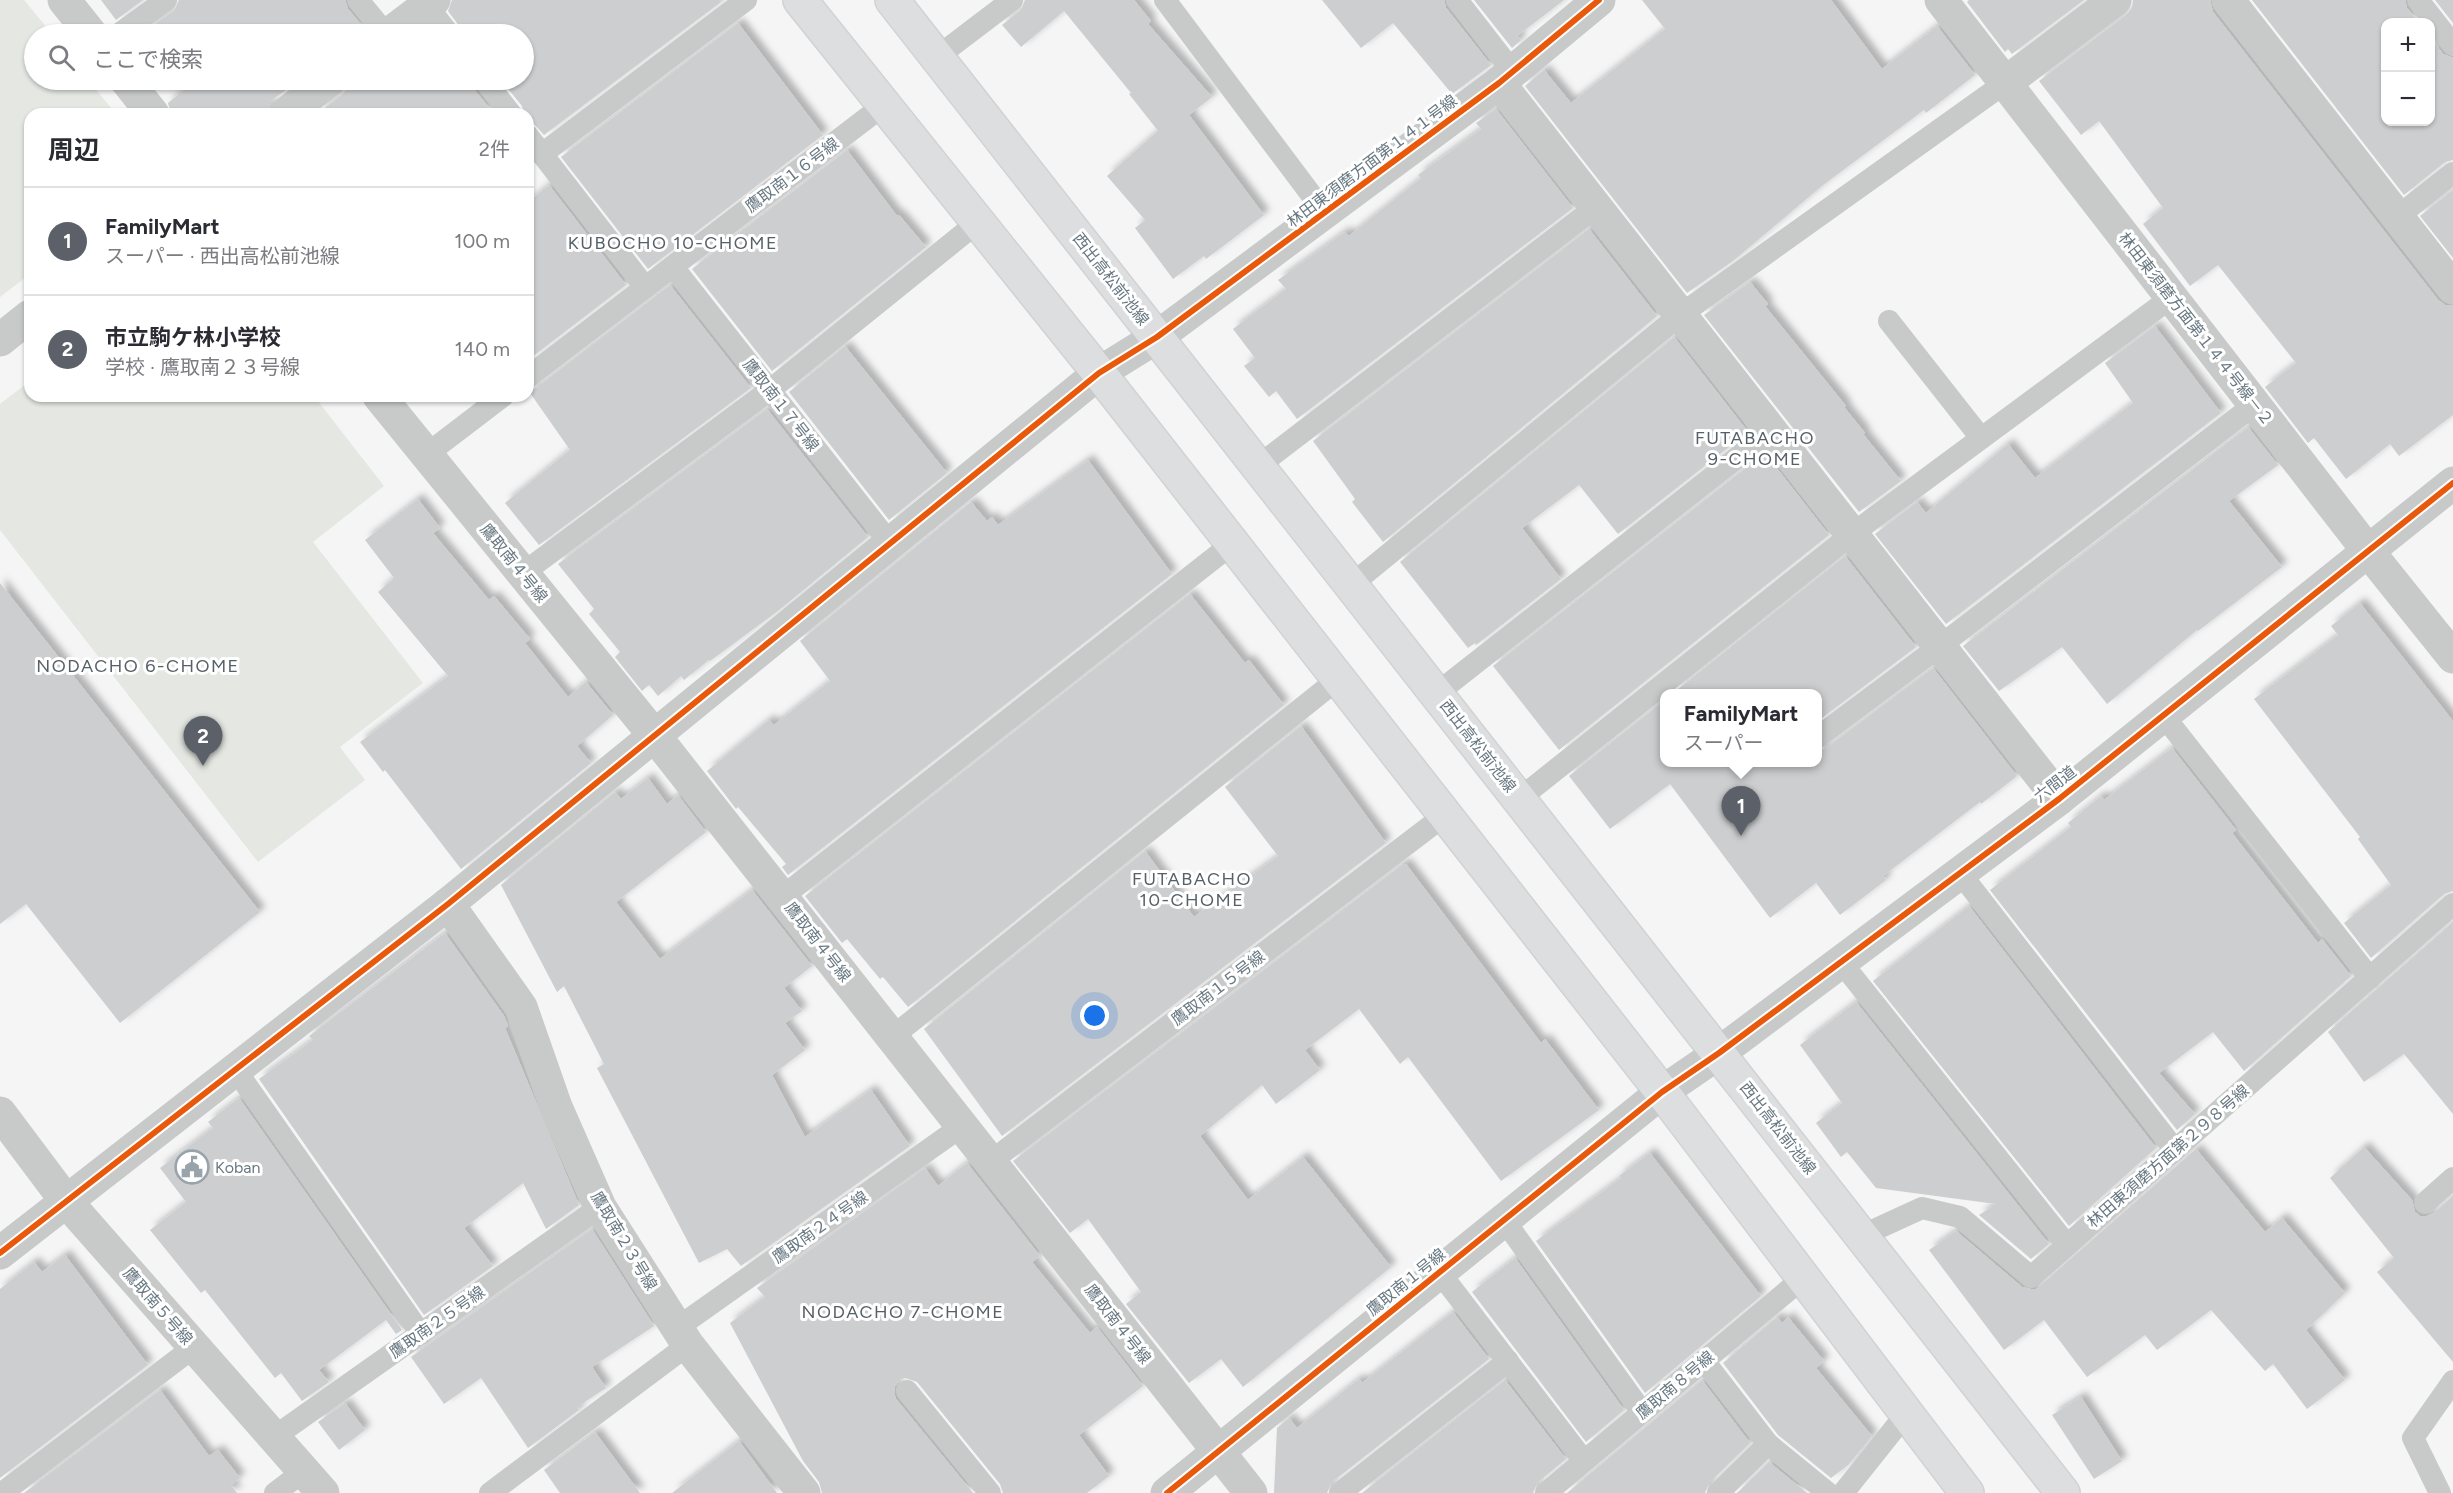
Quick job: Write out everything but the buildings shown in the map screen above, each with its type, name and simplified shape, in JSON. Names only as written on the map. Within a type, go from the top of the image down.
[{"type":"main road","points":[[800,0],[1099,373],[1662,1092],[1967,1493]]},
{"type":"main road","name":"西出高松前池線","points":[[892,0],[2063,1493]]},
{"type":"street","points":[[64,0],[83,24]]},
{"type":"street","name":"林田東須磨方面第１４１号線","points":[[0,1253],[448,904],[1099,373],[1157,337],[1506,78],[1599,0]]},
{"type":"street","name":"林田東須磨方面第１４４号線－２","points":[[1941,0],[2254,405],[2453,657]]},
{"type":"street","points":[[2005,83],[2115,0]]},
{"type":"street","points":[[2228,0],[2453,288]]},
{"type":"street","points":[[401,24],[430,3]]},
{"type":"street","points":[[1506,78],[1596,207],[2059,799]]},
{"type":"street","points":[[134,90],[148,108]]},
{"type":"street","points":[[293,108],[317,90]]},
{"type":"street","points":[[0,340],[24,321]]},
{"type":"street","name":"鷹取南４号線","points":[[385,402],[654,735],[1251,1493]]},
{"type":"street","name":"六間道","points":[[1662,1092],[1719,1053],[2059,799],[2453,483]]},
{"type":"street","name":"鷹取南２３号線","points":[[448,904],[521,1007],[556,1107],[600,1207],[683,1336],[804,1493]]},
{"type":"street","name":"鷹取南１号線","points":[[1167,1493],[1662,1092]]},
{"type":"street","name":"鷹取南５号線","points":[[0,1113],[66,1202],[314,1482]]},
{"type":"lane","points":[[133,24],[166,0]]},
{"type":"lane","points":[[358,0],[378,24]]},
{"type":"lane","points":[[542,154],[746,0]]},
{"type":"lane","points":[[937,57],[1012,0]]},
{"type":"lane","points":[[1165,0],[1325,213]]},
{"type":"lane","points":[[1457,0],[1506,78]]},
{"type":"lane","points":[[2418,0],[2453,45]]},
{"type":"lane","points":[[430,3],[443,24]]},
{"type":"lane","points":[[1351,585],[1680,315],[2005,83]]},
{"type":"lane","points":[[492,90],[506,108]]},
{"type":"lane","name":"鷹取南１６号線","points":[[534,372],[884,105]]},
{"type":"lane","points":[[534,144],[645,287]]},
{"type":"lane","points":[[2397,217],[2453,173]]},
{"type":"lane","points":[[1258,466],[1596,207]]},
{"type":"lane","points":[[523,573],[770,390],[978,222]]},
{"type":"lane","name":"鷹取南１７号線","points":[[673,267],[890,543]]},
{"type":"lane","points":[[1519,799],[1852,534],[2172,297]]},
{"type":"lane","points":[[1889,321],[1981,438]]},
{"type":"lane","points":[[427,454],[495,402]]},
{"type":"lane","points":[[1822,734],[2254,405]]},
{"type":"lane","points":[[1436,693],[1771,431]]},
{"type":"lane","points":[[782,897],[1232,544]]},
{"type":"lane","points":[[892,1036],[1338,679]]},
{"type":"lane","points":[[2163,715],[2370,978]]},
{"type":"lane","name":"鷹取南１５号線","points":[[990,1162],[1445,815]]},
{"type":"lane","points":[[1960,873],[2175,1150]]},
{"type":"lane","name":"林田東須磨方面第２９８号線","points":[[1861,1236],[1922,1208],[1960,1218],[2031,1277],[2453,904]]},
{"type":"lane","points":[[1841,962],[2067,1245]]},
{"type":"lane","points":[[235,1069],[421,1334]]},
{"type":"lane","name":"鷹取南２４号線","points":[[490,1493],[683,1336],[962,1126]]},
{"type":"lane","points":[[2424,1203],[2453,1178]]},
{"type":"lane","name":"鷹取南２５号線","points":[[274,1437],[600,1207]]},
{"type":"lane","points":[[1504,1220],[1642,1412]]},
{"type":"lane","points":[[1440,1273],[1584,1461]]},
{"type":"lane","name":"鷹取南８号線","points":[[1546,1493],[1803,1278]]},
{"type":"lane","points":[[2,1493],[194,1347]]},
{"type":"lane","points":[[1340,1493],[1508,1361]]},
{"type":"lane","points":[[1704,1361],[1768,1444],[1828,1493]]},
{"type":"lane","points":[[2440,1493],[2413,1438],[2453,1382]]},
{"type":"lane","points":[[907,1391],[990,1493]]},
{"type":"lane","points":[[1843,1493],[1906,1414]]},
{"type":"lane","points":[[1718,1493],[1768,1444]]},
{"type":"lane","points":[[275,1493],[314,1482]]},
{"type":"shaded area","points":[[0,0],[24,0],[44,24],[24,24],[24,90],[96,90],[111,108],[24,108],[24,279],[0,297]]},
{"type":"shaded area","points":[[24,386],[24,402],[319,402],[384,486],[313,542],[423,683],[340,747],[365,780],[258,862],[0,530],[0,404]]},
{"type":"cycle path","points":[[0,1253],[448,904],[1099,373],[1157,337],[1499,83],[1599,0]]},
{"type":"cycle path","points":[[1167,1493],[1662,1092],[1719,1053],[2059,799],[2453,483]]},
{"type":"place","name":"市立駒ケ林小学校","points":[[203,766]]},
{"type":"place","name":"FamilyMart","points":[[1741,836]]},
{"type":"place","name":"Koban","points":[[192,1167]]},
{"type":"district","name":"KUBOCHO 10-CHOME","points":[[673,243]]},
{"type":"district","name":"FUTABACHO 9-CHOME","points":[[1755,448]]},
{"type":"district","name":"NODACHO 6-CHOME","points":[[138,666]]},
{"type":"district","name":"FUTABACHO 10-CHOME","points":[[1192,889]]},
{"type":"district","name":"NODACHO 7-CHOME","points":[[903,1312]]}]
